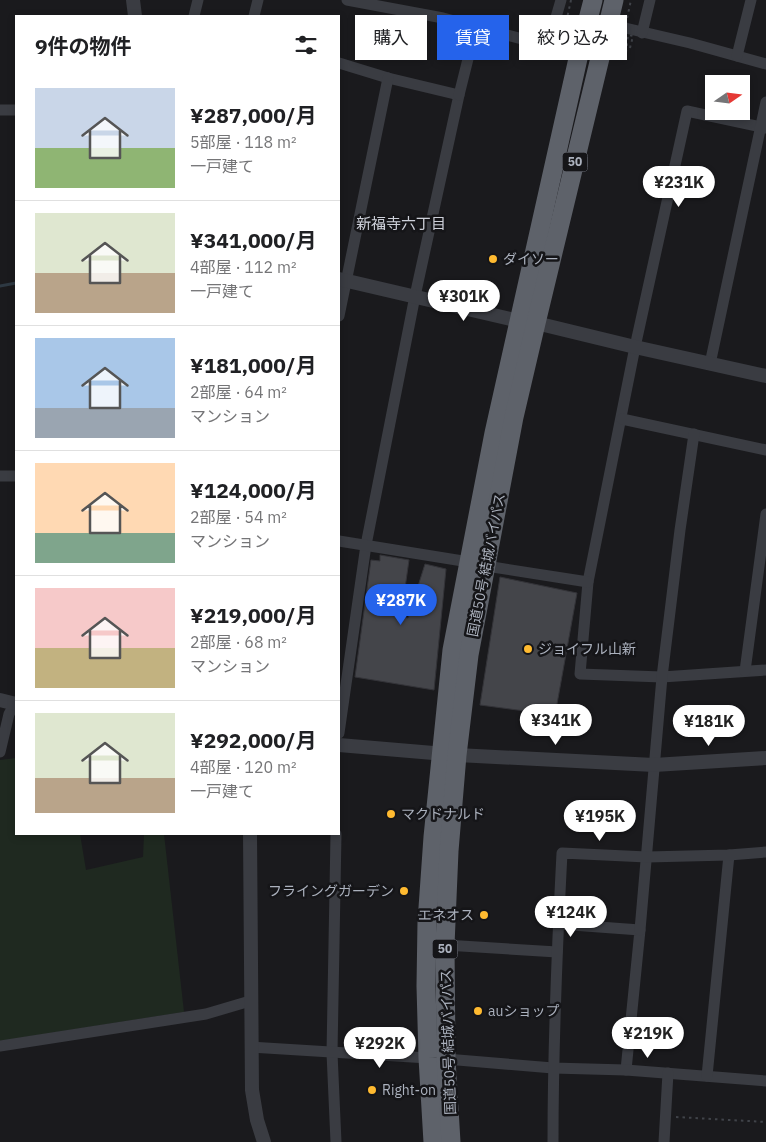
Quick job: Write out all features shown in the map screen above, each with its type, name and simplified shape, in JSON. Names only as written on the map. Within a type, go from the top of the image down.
[{"type":"highway","name":"国道50号 結城バイパス","points":[[583,15],[584,0]]},
{"type":"highway","name":"国道50号 結城バイパス","points":[[610,15],[614,0]]},
{"type":"highway","name":"国道50号 結城バイパス","points":[[451,1142],[426,986],[427,922],[433,837],[470,655],[477,564],[514,417],[528,322],[578,60]]},
{"type":"highway","name":"国道50号 結城バイパス","points":[[528,322],[598,60]]},
{"type":"highway","name":"国道50号 結城バイパス","points":[[433,1142],[450,851],[449,755]]},
{"type":"street","points":[[132,0],[135,15]]},
{"type":"street","points":[[194,15],[198,0]]},
{"type":"street","points":[[254,15],[258,0]]},
{"type":"street","points":[[346,0],[376,3],[437,17]]},
{"type":"street","points":[[557,15],[561,0]]},
{"type":"street","points":[[642,33],[650,0]]},
{"type":"street","points":[[737,56],[751,0]]},
{"type":"street","points":[[627,29],[690,43],[766,64]]},
{"type":"street","points":[[340,726],[366,545],[415,296],[468,60]]},
{"type":"street","points":[[340,63],[388,78],[459,95]]},
{"type":"street","points":[[340,304],[342,280],[388,78]]},
{"type":"street","points":[[710,364],[763,127],[766,102]]},
{"type":"street","points":[[0,110],[15,110]]},
{"type":"street","points":[[763,127],[687,110],[600,517],[588,582],[580,674],[662,677],[766,670]]},
{"type":"street","points":[[342,280],[766,376]]},
{"type":"street","points":[[622,419],[766,450]]},
{"type":"street","points":[[626,1070],[662,677],[694,434]]},
{"type":"street","points":[[0,476],[15,476]]},
{"type":"street","points":[[745,671],[766,514]]},
{"type":"street","points":[[340,541],[588,582]]},
{"type":"street","points":[[0,700],[15,703]]},
{"type":"street","points":[[0,752],[9,714],[15,705]]},
{"type":"street","points":[[340,745],[449,755],[654,765],[766,758]]},
{"type":"street","points":[[250,835],[252,1090],[256,1120],[264,1142]]},
{"type":"street","points":[[336,835],[332,1053],[336,1142]]},
{"type":"street","points":[[553,1142],[553,1068],[562,853],[647,857],[766,852]]},
{"type":"street","points":[[707,1076],[729,855]]},
{"type":"street","points":[[558,924],[640,930]]},
{"type":"street","points":[[445,945],[557,952]]},
{"type":"street","points":[[0,1046],[206,1014],[250,1001]]},
{"type":"street","points":[[251,1047],[437,1058],[553,1068],[626,1070],[766,1081]]},
{"type":"street","points":[[664,1142],[668,1073]]},
{"type":"path","points":[[568,15],[572,0],[584,0]]},
{"type":"path","points":[[627,16],[631,0]]},
{"type":"path","points":[[627,44],[628,35],[633,36],[629,52]]},
{"type":"path","points":[[672,1116],[766,1122]]},
{"type":"green space","points":[[15,758],[15,835],[80,835],[86,870],[143,857],[144,835],[164,835],[184,1012],[0,1041],[0,760]]},
{"type":"building","points":[[380,555],[409,560],[401,616],[408,618],[425,564],[446,569],[434,690],[355,677],[371,560],[380,561]]},
{"type":"building","name":"ジョイフル山新","points":[[500,577],[577,593],[555,715],[480,705]]},
{"type":"waterway","points":[[0,286],[15,283]]},
{"type":"place","name":"ダイソー","points":[[493,259]]},
{"type":"place","name":"ジョイフル山新","points":[[528,649]]},
{"type":"place","name":"マクドナルド","points":[[391,814]]},
{"type":"place","name":"フライングガーデン","points":[[404,891]]},
{"type":"place","name":"エネオス","points":[[484,915]]},
{"type":"place","name":"auショップ","points":[[478,1011]]},
{"type":"place","name":"Right-on","points":[[372,1090]]},
{"type":"district","name":"新福寺六丁目","points":[[401,224]]}]
